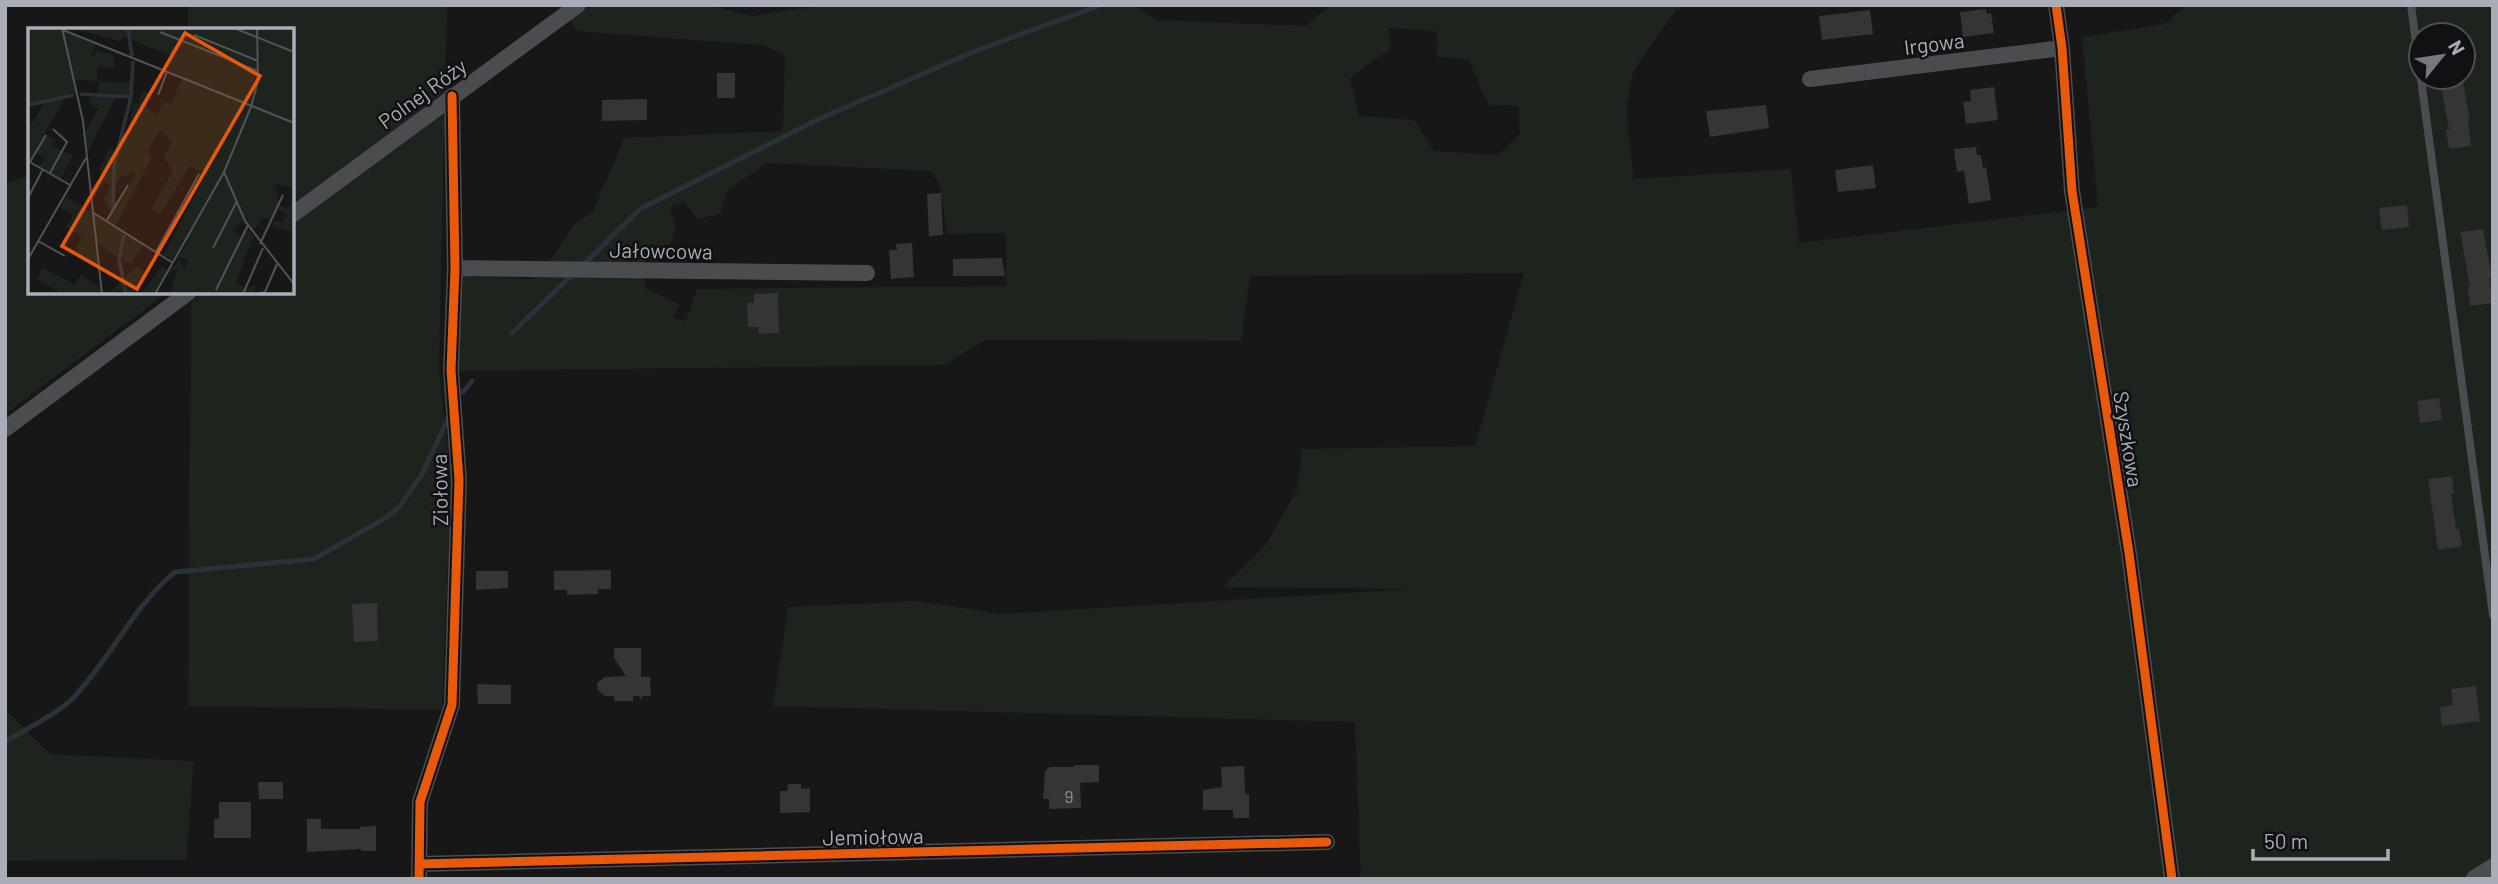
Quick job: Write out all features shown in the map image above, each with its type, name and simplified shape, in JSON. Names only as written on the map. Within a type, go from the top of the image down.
[{"type":"street","name":"Polnej Róży","points":[[294,214],[578,5]]},
{"type":"street","name":"Szyszkowa","points":[[2056,5],[2062,48],[2072,191],[2129,553],[2172,879]]},
{"type":"street","name":"Irgowa","points":[[1810,79],[2062,48]]},
{"type":"street","name":"Ziołowa","points":[[419,871],[420,802],[452,705],[459,480],[451,370],[455,268],[453,96]]},
{"type":"street","name":"Jałowcowa","points":[[455,268],[867,273]]},
{"type":"street","points":[[5,429],[185,294]]},
{"type":"street","name":"Jemiołowa","points":[[419,871],[1327,842]]},
{"type":"street","points":[[2474,879],[2493,868]]},
{"type":"lane","points":[[2411,5],[2493,615]]},
{"type":"shaded area","points":[[188,5],[447,5],[439,369],[451,475],[442,710],[188,706],[191,302],[201,294],[294,294],[294,224],[298,221],[296,190],[294,192],[294,28],[188,28]]},
{"type":"shaded area","points":[[592,5],[707,5],[753,16],[832,5],[1086,5],[1086,8],[1133,5],[1157,20],[1306,26],[1330,5],[1684,5],[1675,11],[1633,72],[1626,111],[1634,179],[1791,169],[1799,243],[2098,207],[2082,37],[2165,24],[2186,5],[2493,5],[2493,879],[1361,879],[1355,722],[773,706],[788,607],[918,601],[1001,614],[1413,589],[1223,587],[1265,546],[1297,490],[1302,449],[1475,446],[1524,273],[1250,276],[1241,341],[985,340],[945,365],[457,371],[462,276],[533,279],[557,252],[573,225],[593,212],[624,138],[783,131],[785,55],[762,45],[576,31],[571,20]],"holes":[[[1388,28],[1436,31],[1438,57],[1468,59],[1489,105],[1519,106],[1520,134],[1499,155],[1434,151],[1414,120],[1359,116],[1350,78],[1391,48]],[[767,163],[930,171],[939,182],[947,234],[1006,233],[1006,286],[697,289],[686,321],[673,318],[679,304],[645,288],[645,256],[671,243],[676,227],[670,207],[685,202],[697,219],[720,214],[728,190]]]},
{"type":"shaded area","points":[[28,177],[28,294],[165,294],[5,414],[5,183]]},
{"type":"shaded area","points":[[5,709],[50,754],[194,761],[186,860],[5,861]]},
{"type":"building","points":[[1986,9],[1987,14],[1991,13],[1994,33],[1963,37],[1960,12]]},
{"type":"building","points":[[1870,10],[1873,34],[1822,40],[1819,16]]},
{"type":"building","points":[[717,73],[735,73],[735,98],[717,98]]},
{"type":"building","points":[[1994,87],[1998,120],[1966,124],[1963,102],[1971,101],[1970,90]]},
{"type":"building","points":[[2442,91],[2465,91],[2471,146],[2449,149],[2446,130],[2449,130]]},
{"type":"building","points":[[647,99],[647,120],[602,121],[602,100]]},
{"type":"building","points":[[1766,105],[1769,128],[1710,137],[1706,111]]},
{"type":"building","points":[[1976,147],[1977,155],[1981,155],[1983,168],[1986,167],[1991,200],[1969,204],[1964,171],[1957,172],[1954,149]]},
{"type":"building","points":[[1873,165],[1876,188],[1838,192],[1835,170]]},
{"type":"building","points":[[941,193],[943,235],[929,236],[927,194]]},
{"type":"building","points":[[2407,205],[2409,227],[2382,230],[2379,208]]},
{"type":"building","points":[[2483,229],[2492,278],[2489,278],[2493,303],[2470,306],[2470,286],[2460,232]]},
{"type":"building","points":[[912,243],[914,277],[891,279],[889,250],[897,250],[896,244]]},
{"type":"building","points":[[1002,258],[1005,276],[953,276],[953,259]]},
{"type":"building","points":[[778,293],[779,333],[759,334],[758,327],[748,327],[747,303],[754,303],[754,294]]},
{"type":"building","points":[[2439,398],[2442,420],[2420,423],[2417,401]]},
{"type":"building","points":[[2452,476],[2454,493],[2451,494],[2456,529],[2459,529],[2462,546],[2438,550],[2428,479]]},
{"type":"building","points":[[611,570],[611,589],[598,589],[598,594],[567,595],[567,590],[554,590],[554,571]]},
{"type":"building","points":[[476,571],[508,571],[508,588],[476,590]]},
{"type":"building","points":[[377,603],[378,641],[354,642],[352,604]]},
{"type":"building","points":[[614,648],[641,648],[641,677],[650,677],[651,696],[642,696],[642,701],[639,696],[633,696],[633,701],[614,701],[614,696],[605,696],[598,690],[597,683],[605,677],[626,676],[614,658]]},
{"type":"building","points":[[477,684],[511,685],[511,704],[478,704]]},
{"type":"building","points":[[2476,686],[2480,721],[2442,726],[2440,707],[2453,705],[2451,689]]},
{"type":"building","points":[[1099,765],[1099,782],[1080,783],[1081,808],[1049,809],[1049,799],[1043,799],[1045,772],[1049,767]]},
{"type":"building","points":[[1244,766],[1245,794],[1249,794],[1249,818],[1233,818],[1233,810],[1203,810],[1203,790],[1222,787],[1221,767]]},
{"type":"building","points":[[258,782],[283,782],[283,799],[259,799]]},
{"type":"building","points":[[788,784],[801,784],[801,789],[810,788],[810,812],[780,813],[780,791],[787,791]]},
{"type":"building","points":[[219,802],[251,802],[251,838],[214,838],[214,819],[219,819]]},
{"type":"building","points":[[307,819],[321,819],[321,829],[360,829],[376,826],[376,851],[361,849],[307,852]]},
{"type":"waterway","points":[[583,265],[640,209],[817,120],[975,51],[1101,5]]},
{"type":"waterway","points":[[512,333],[572,275]]},
{"type":"waterway","points":[[463,392],[472,381]]},
{"type":"waterway","points":[[5,742],[50,716],[73,698],[99,667],[134,616],[160,585],[175,572],[314,559],[387,517],[399,507],[421,476],[449,417]]},
{"type":"cycle path","points":[[2056,5],[2062,48],[2072,191],[2129,553],[2172,879]]},
{"type":"cycle path","points":[[419,879],[420,802],[452,705],[459,480],[451,370],[455,268],[452,96]]},
{"type":"cycle path","points":[[419,864],[1327,842]]}]
